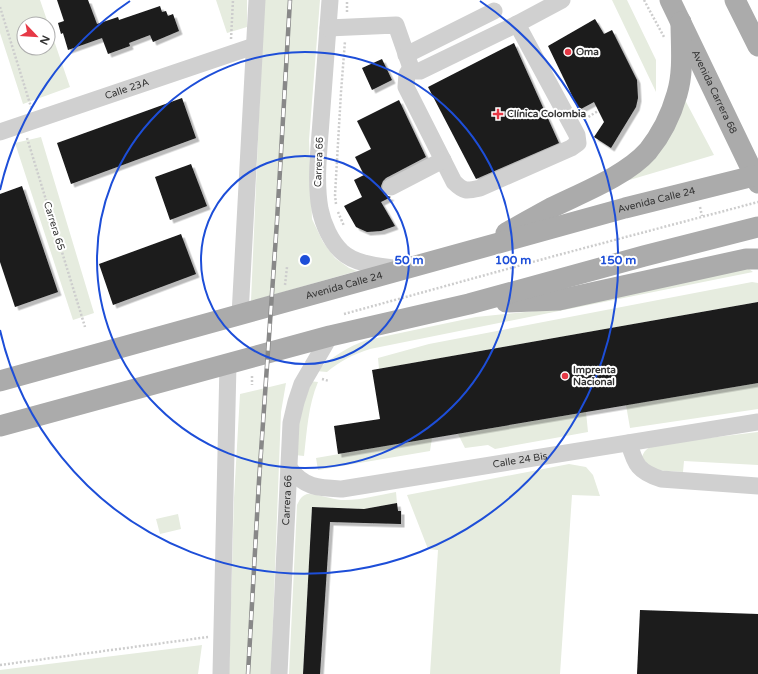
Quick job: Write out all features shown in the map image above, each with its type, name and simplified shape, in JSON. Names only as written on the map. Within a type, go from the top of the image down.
[{"type":"main road","name":"Avenida Carrera 68","points":[[670,0],[758,183]]},
{"type":"main road","points":[[735,0],[758,46]]},
{"type":"main road","points":[[740,0],[758,22]]},
{"type":"main road","points":[[476,250],[550,208],[619,173],[647,151],[660,134],[670,115],[678,93],[681,59],[681,22]]},
{"type":"main road","name":"Avenida Calle 24","points":[[0,381],[625,208],[758,175]]},
{"type":"main road","points":[[0,426],[330,336],[469,304],[644,256],[758,227]]},
{"type":"main road","points":[[469,304],[559,300],[746,259],[758,258]]},
{"type":"street","points":[[240,315],[257,0]]},
{"type":"street","name":"Carrera 66","points":[[330,0],[319,158],[318,191],[321,211],[328,232],[343,253],[352,259],[406,269]]},
{"type":"street","points":[[328,28],[396,25],[409,61],[416,71],[420,71],[562,0]]},
{"type":"street","points":[[492,6],[510,27],[577,135],[578,143],[570,148],[480,188],[466,191],[454,182],[406,87],[409,61],[492,6]]},
{"type":"street","name":"Calle 23A","points":[[0,132],[254,46]]},
{"type":"street","points":[[723,111],[758,167]]},
{"type":"street","points":[[391,187],[443,160]]},
{"type":"street","name":"Carrera 66","points":[[279,674],[291,423],[302,384],[330,336]]},
{"type":"street","points":[[221,674],[228,364]]},
{"type":"street","name":"Calle 24 Bis","points":[[289,468],[296,477],[304,483],[322,489],[342,489],[758,422]]},
{"type":"street","points":[[630,443],[637,465],[643,472],[657,478],[758,486]]},
{"type":"path","points":[[230,54],[233,0]]},
{"type":"path","points":[[344,226],[337,210],[335,195],[341,92],[347,28],[347,0]]},
{"type":"path","points":[[644,0],[665,40]]},
{"type":"path","name":"Carrera 65","points":[[0,7],[29,123],[85,327]]},
{"type":"path","points":[[344,314],[758,202]]},
{"type":"path","points":[[285,289],[287,267]]},
{"type":"path","points":[[252,376],[252,385]]},
{"type":"path","points":[[0,665],[222,635]]},
{"type":"shaded area","points":[[0,0],[40,0],[46,16],[16,16],[16,56],[56,56],[56,46],[70,87],[23,104],[0,33]]},
{"type":"shaded area","points":[[216,0],[247,0],[247,27],[227,33]]},
{"type":"shaded area","points":[[264,0],[320,0],[309,140],[312,219],[323,242],[335,258],[349,268],[357,271],[251,301]]},
{"type":"shaded area","points":[[612,0],[627,0],[656,60],[656,92]]},
{"type":"shaded area","points":[[685,100],[714,155],[626,181]]},
{"type":"shaded area","points":[[41,137],[94,313],[73,320],[15,143]]},
{"type":"shaded area","points":[[745,266],[753,272],[370,349],[347,358],[327,372],[316,371],[340,353],[367,340],[476,317],[555,309]]},
{"type":"shaded area","points":[[752,282],[758,283],[758,302],[379,369],[378,358],[429,344]]},
{"type":"shaded area","points":[[309,381],[318,382],[310,409],[304,456],[295,455],[298,418]]},
{"type":"shaded area","points":[[286,383],[281,412],[271,674],[229,674],[234,498],[240,394]]},
{"type":"shaded area","points":[[758,383],[758,409],[630,428],[626,405]]},
{"type":"shaded area","points":[[586,412],[588,432],[495,449],[488,445],[465,448],[458,434]]},
{"type":"shaded area","points":[[758,432],[758,465],[684,461],[683,472],[652,470],[642,457],[648,448],[659,444]]},
{"type":"shaded area","points":[[432,438],[430,451],[318,470],[316,458]]},
{"type":"shaded area","points":[[569,464],[586,467],[593,475],[600,496],[572,495],[560,674],[430,674],[438,550],[428,549],[407,495]]},
{"type":"shaded area","points":[[396,492],[397,503],[364,509],[312,507],[303,674],[289,674],[297,505],[299,500],[307,494],[348,500],[362,499]]},
{"type":"shaded area","points":[[178,514],[181,529],[160,534],[156,519]]},
{"type":"shaded area","points":[[202,645],[198,674],[0,674],[0,670]]},
{"type":"building","points":[[57,0],[88,0],[97,24],[118,17],[119,20],[160,6],[162,12],[166,11],[168,16],[173,14],[179,31],[153,42],[150,35],[129,43],[130,46],[108,54],[102,38],[68,50],[63,33],[61,34],[58,23],[64,21]]},
{"type":"building","points":[[595,19],[604,34],[612,30],[637,80],[638,98],[636,107],[611,148],[594,137],[604,122],[594,102],[579,110],[548,46]]},
{"type":"building","points":[[514,43],[559,143],[476,179],[428,87]]},
{"type":"building","points":[[382,59],[392,80],[372,90],[362,68]]},
{"type":"building","points":[[182,98],[196,138],[71,184],[57,143]]},
{"type":"building","points":[[399,100],[426,157],[383,181],[381,186],[382,191],[385,195],[391,197],[381,202],[395,226],[381,231],[367,232],[356,227],[344,206],[362,197],[354,180],[364,175],[355,157],[371,149],[357,121]]},
{"type":"building","points":[[191,164],[207,206],[170,220],[155,177]]},
{"type":"building","points":[[22,186],[58,292],[15,307],[0,262],[0,194]]},
{"type":"building","points":[[181,234],[196,274],[113,305],[99,264]]},
{"type":"building","name":"Imprenta Nacional","points":[[758,302],[758,383],[338,454],[334,426],[380,419],[372,370]]},
{"type":"building","points":[[397,503],[398,511],[401,511],[401,524],[330,522],[320,674],[303,674],[312,507],[364,509]]},
{"type":"building","points":[[640,610],[758,614],[758,674],[637,674]]},
{"type":"railway","points":[[248,674],[290,0]]},
{"type":"place","name":"Oma","points":[[568,52]]},
{"type":"place","name":"Clínica Colombia","points":[[498,114]]},
{"type":"place","name":"Imprenta Nacional","points":[[565,376]]}]
